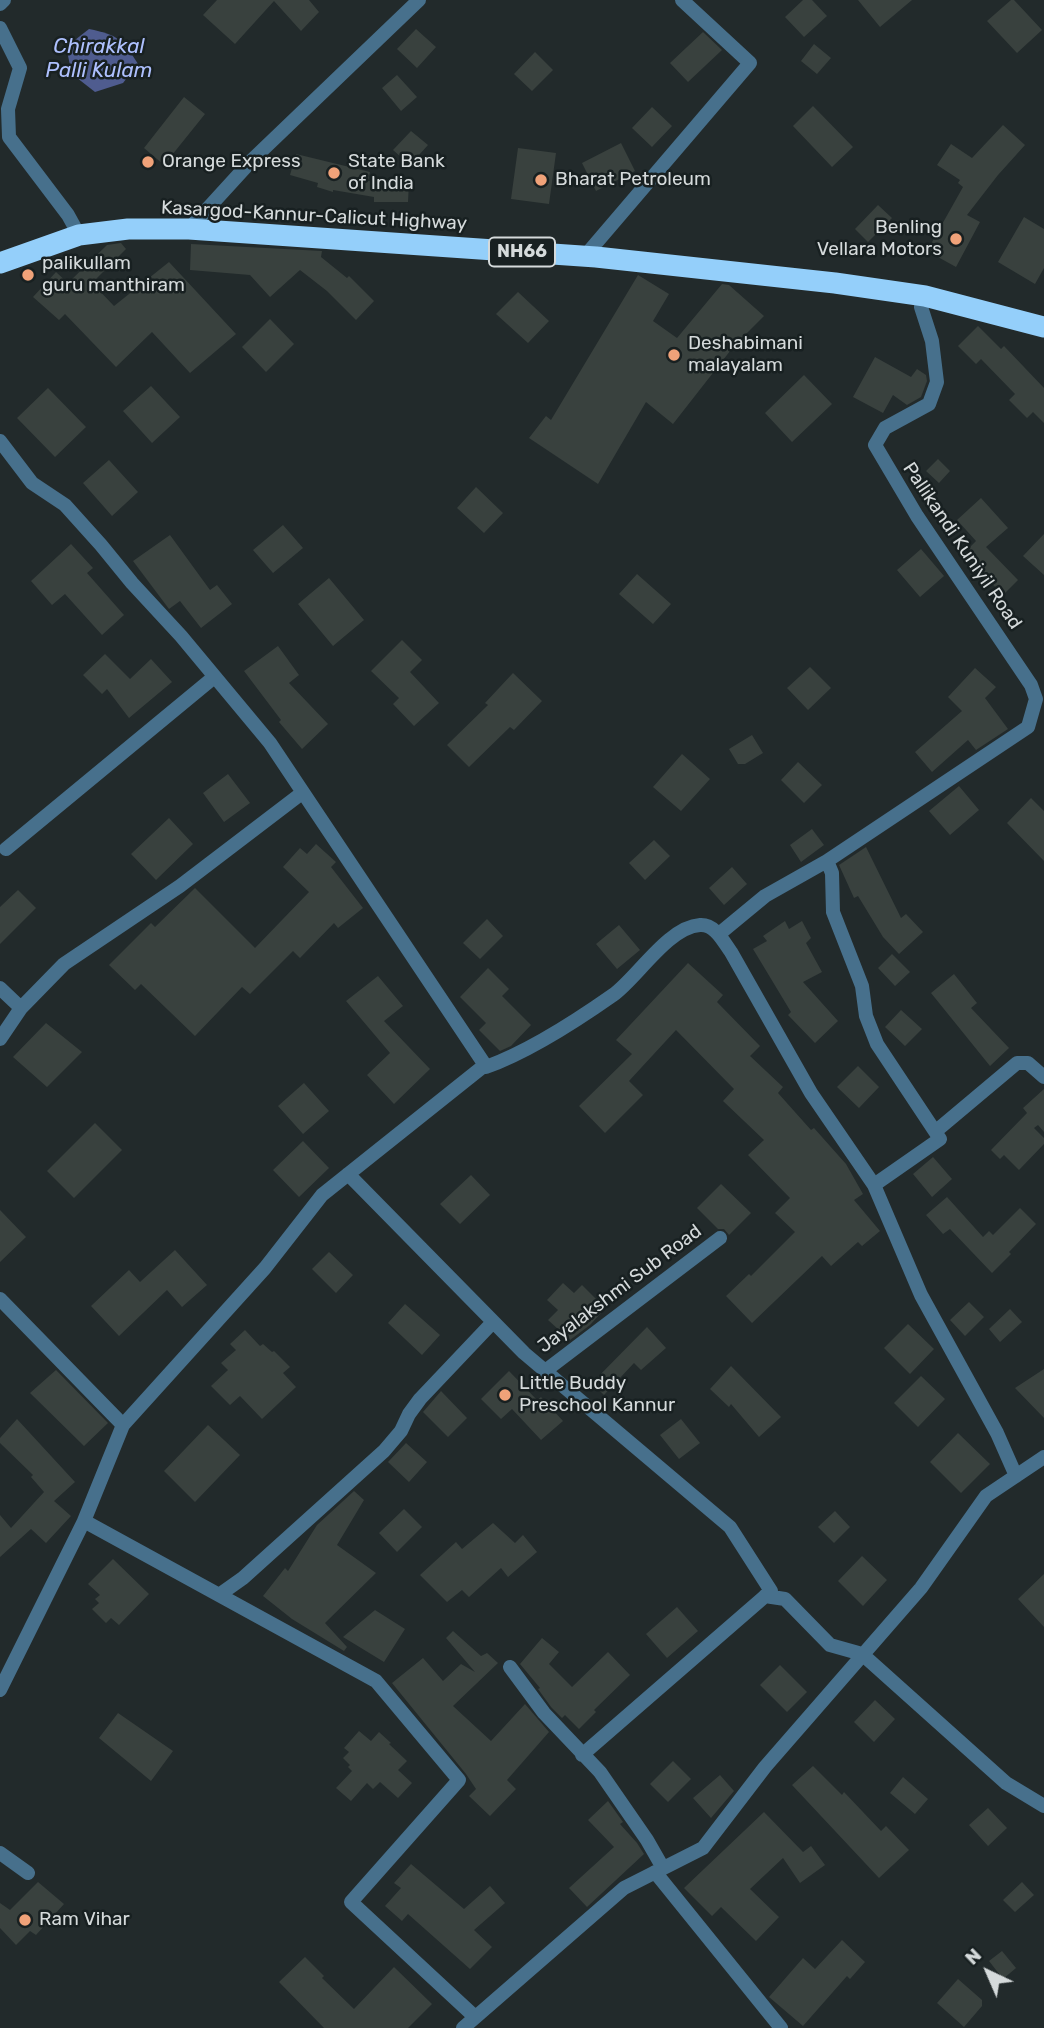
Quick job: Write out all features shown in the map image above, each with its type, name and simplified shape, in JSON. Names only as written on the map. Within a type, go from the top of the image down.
[{"type":"highway","name":"Kasargod-Kannur-Calicut Highway","points":[[0,264],[79,235],[128,229],[189,229],[585,257],[835,283],[925,296],[1044,327]]},
{"type":"street","points":[[0,5],[4,0]]},
{"type":"street","points":[[189,229],[252,160],[419,0]]},
{"type":"street","points":[[585,257],[750,63],[682,0]]},
{"type":"street","points":[[0,28],[20,68],[8,109],[9,137],[68,215],[79,235]]},
{"type":"street","name":"Pallikandi Kuniyil Road","points":[[827,861],[1028,727],[1037,699],[1031,685],[917,516],[875,446],[885,428],[929,404],[937,382],[932,341],[922,307],[925,296]]},
{"type":"street","points":[[0,441],[32,483],[65,505],[181,636],[270,743],[486,1067],[512,1058],[615,993],[659,949],[690,927],[702,925],[719,934],[811,1093],[874,1185],[921,1295],[997,1433],[1016,1476]]},
{"type":"street","points":[[6,849],[214,678]]},
{"type":"street","points":[[0,1039],[21,1008],[64,964],[180,886],[302,793]]},
{"type":"street","points":[[719,934],[765,895],[827,861],[832,873],[833,912],[862,986],[866,1016],[877,1044],[940,1139],[874,1185]]},
{"type":"street","points":[[0,988],[21,1008]]},
{"type":"street","points":[[936,1131],[1017,1063],[1028,1063],[1044,1077]]},
{"type":"street","points":[[0,1690],[84,1521],[123,1425],[265,1268],[322,1195],[485,1065]]},
{"type":"street","points":[[348,1174],[545,1371],[730,1527],[771,1591],[582,1755]]},
{"type":"street","name":"Jayalakshmi Sub Road","points":[[545,1371],[720,1238]]},
{"type":"street","points":[[0,1299],[123,1425]]},
{"type":"street","points":[[219,1595],[243,1578],[384,1451],[401,1431],[420,1399],[494,1322]]},
{"type":"street","points":[[463,2028],[624,1888],[703,1848],[765,1767],[921,1588],[986,1496],[1044,1457]]},
{"type":"street","points":[[84,1521],[376,1681],[459,1780],[351,1902],[474,2016]]},
{"type":"street","points":[[765,1596],[785,1599],[830,1645],[862,1654],[1006,1783],[1044,1806]]},
{"type":"street","points":[[510,1667],[544,1713],[600,1772],[628,1810],[659,1870],[781,2028]]},
{"type":"street","points":[[0,1853],[28,1873]]},
{"type":"water","name":"Chirakkal Palli Kulam","points":[[89,29],[118,39],[138,64],[123,83],[95,92],[72,74],[66,47]]},
{"type":"building","points":[[217,0],[309,0],[319,12],[301,31],[274,1],[235,44],[203,15]]},
{"type":"building","points":[[803,0],[812,0],[827,16],[804,37],[785,17]]},
{"type":"building","points":[[858,0],[912,0],[880,27]]},
{"type":"building","points":[[1011,0],[1042,30],[1017,53],[987,21]]},
{"type":"building","points":[[416,29],[436,47],[417,68],[397,49]]},
{"type":"building","points":[[703,32],[722,50],[688,82],[670,63]]},
{"type":"building","points":[[814,44],[831,58],[817,74],[801,61]]},
{"type":"building","points":[[535,52],[553,70],[532,91],[514,74]]},
{"type":"building","points":[[397,75],[417,97],[401,111],[382,88]]},
{"type":"building","points":[[184,97],[205,114],[164,165],[144,148]]},
{"type":"building","points":[[813,106],[853,147],[832,167],[793,126]]},
{"type":"building","points":[[652,107],[672,126],[652,147],[632,128]]},
{"type":"building","points":[[1003,125],[1025,145],[967,215],[980,222],[956,267],[927,251],[963,187],[958,183],[960,180],[937,165],[951,144],[972,158]]},
{"type":"building","points":[[411,131],[428,145],[410,165],[393,150]]},
{"type":"building","points":[[621,143],[635,171],[596,191],[582,163]]},
{"type":"building","points":[[518,148],[556,153],[549,204],[511,199]]},
{"type":"building","points":[[296,154],[370,172],[368,181],[409,182],[408,202],[374,202],[374,197],[333,192],[317,187],[318,183],[290,175]]},
{"type":"building","points":[[878,205],[892,218],[868,242],[855,229]]},
{"type":"building","points":[[1024,217],[1044,229],[1044,268],[1035,284],[998,262]]},
{"type":"building","points":[[121,243],[126,249],[92,283],[114,306],[169,262],[236,334],[190,373],[152,332],[116,367],[65,314],[59,320],[33,297],[56,272],[68,283],[107,245]]},
{"type":"building","points":[[191,244],[322,251],[321,257],[347,278],[349,276],[374,301],[356,320],[327,291],[300,270],[270,297],[250,275],[190,270]]},
{"type":"building","points":[[638,275],[669,294],[653,321],[677,338],[722,284],[729,285],[764,316],[734,346],[673,424],[646,402],[598,484],[529,438],[546,416],[551,420]]},
{"type":"building","points":[[518,292],[549,321],[528,343],[496,314]]},
{"type":"building","points":[[270,319],[294,344],[266,372],[242,347]]},
{"type":"building","points":[[978,326],[1001,349],[1004,346],[1044,388],[1044,423],[1033,412],[1027,418],[1009,400],[1015,394],[981,359],[976,364],[958,346]]},
{"type":"building","points":[[875,357],[911,377],[917,369],[926,375],[927,381],[921,397],[907,405],[893,395],[883,413],[853,397]]},
{"type":"building","points":[[804,375],[832,404],[792,442],[765,413]]},
{"type":"building","points":[[151,386],[180,417],[152,443],[123,411]]},
{"type":"building","points":[[48,388],[86,427],[55,457],[17,418]]},
{"type":"building","points":[[938,459],[950,471],[939,483],[926,471]]},
{"type":"building","points":[[109,460],[138,492],[112,516],[83,483]]},
{"type":"building","points":[[476,487],[503,513],[484,533],[457,508]]},
{"type":"building","points":[[981,498],[1008,528],[986,547],[1018,580],[1003,595],[963,554],[976,541],[957,520]]},
{"type":"building","points":[[283,525],[303,548],[273,573],[253,550]]},
{"type":"building","points":[[1044,534],[1044,575],[1023,556]]},
{"type":"building","points":[[170,535],[210,590],[217,585],[232,604],[201,628],[180,601],[169,609],[133,561]]},
{"type":"building","points":[[71,544],[93,568],[87,573],[124,615],[102,635],[65,594],[52,605],[31,581]]},
{"type":"building","points":[[921,549],[944,576],[920,597],[897,570]]},
{"type":"building","points":[[637,574],[671,604],[653,624],[619,594]]},
{"type":"building","points":[[329,578],[364,620],[333,646],[298,604]]},
{"type":"building","points":[[402,640],[422,660],[410,672],[439,703],[414,726],[393,704],[399,698],[371,671]]},
{"type":"building","points":[[278,646],[299,675],[289,683],[328,724],[302,749],[279,722],[281,720],[244,671]]},
{"type":"building","points":[[105,654],[130,679],[151,659],[172,682],[129,718],[107,689],[102,694],[83,675]]},
{"type":"building","points":[[810,667],[831,688],[808,710],[787,688]]},
{"type":"building","points":[[975,668],[996,687],[985,698],[1008,729],[976,750],[968,740],[932,772],[915,752],[962,711],[948,697]]},
{"type":"building","points":[[513,673],[542,701],[514,730],[510,727],[469,767],[447,745],[488,705],[485,703]]},
{"type":"building","points":[[752,735],[763,753],[745,764],[738,764],[729,749]]},
{"type":"building","points":[[682,754],[710,779],[681,811],[653,787]]},
{"type":"building","points":[[798,762],[822,785],[804,803],[781,780]]},
{"type":"building","points":[[228,774],[250,803],[224,822],[203,793]]},
{"type":"building","points":[[959,786],[979,810],[950,835],[929,811]]},
{"type":"building","points":[[1031,798],[1044,811],[1044,861],[1007,823]]},
{"type":"building","points":[[169,818],[193,844],[156,880],[131,854]]},
{"type":"building","points":[[812,829],[824,845],[801,862],[790,845]]},
{"type":"building","points":[[654,840],[670,856],[645,880],[629,863]]},
{"type":"building","points":[[316,844],[336,862],[331,867],[363,908],[338,928],[334,923],[300,958],[293,951],[250,994],[242,987],[195,1036],[141,984],[135,990],[109,965],[151,923],[155,927],[195,888],[255,948],[309,892],[283,867],[300,848],[307,854]]},
{"type":"building","points":[[866,847],[901,918],[906,914],[923,932],[899,954],[883,937],[858,896],[854,898],[839,865]]},
{"type":"building","points":[[732,867],[747,884],[724,905],[709,888]]},
{"type":"building","points":[[18,890],[36,908],[0,944],[0,907]]},
{"type":"building","points":[[487,919],[503,936],[480,959],[463,943]]},
{"type":"building","points":[[785,921],[789,929],[802,921],[811,938],[806,943],[822,972],[803,982],[838,1021],[815,1043],[788,1015],[791,1012],[753,949],[767,941],[763,936]]},
{"type":"building","points":[[619,925],[640,950],[617,969],[596,944]]},
{"type":"building","points":[[892,954],[910,972],[895,986],[878,968]]},
{"type":"building","points":[[688,963],[723,995],[717,1002],[760,1046],[750,1056],[783,1087],[778,1093],[846,1164],[863,1194],[854,1200],[880,1231],[862,1246],[858,1242],[831,1266],[822,1256],[752,1323],[726,1296],[749,1274],[751,1276],[795,1232],[775,1213],[790,1198],[748,1155],[764,1140],[723,1101],[734,1089],[676,1030],[629,1081],[643,1095],[605,1133],[579,1106],[632,1054],[616,1040]]},
{"type":"building","points":[[488,968],[509,989],[502,996],[531,1025],[511,1046],[500,1051],[479,1030],[486,1023],[460,997]]},
{"type":"building","points":[[954,974],[977,1003],[971,1008],[1009,1048],[990,1066],[931,993]]},
{"type":"building","points":[[378,976],[403,1006],[384,1021],[430,1069],[394,1104],[367,1075],[390,1053],[346,1001]]},
{"type":"building","points":[[901,1010],[922,1029],[905,1046],[885,1027]]},
{"type":"building","points":[[46,1023],[82,1052],[47,1087],[13,1057]]},
{"type":"building","points":[[858,1066],[879,1087],[859,1108],[837,1087]]},
{"type":"building","points":[[304,1083],[329,1111],[303,1134],[278,1106]]},
{"type":"building","points":[[1044,1089],[1044,1132],[1038,1125],[1034,1128],[1044,1138],[1044,1144],[1019,1170],[1004,1155],[1000,1159],[991,1150],[1027,1113],[1023,1108]]},
{"type":"building","points":[[95,1123],[122,1150],[74,1198],[47,1171]]},
{"type":"building","points":[[303,1141],[329,1168],[299,1197],[273,1170]]},
{"type":"building","points":[[933,1157],[952,1179],[932,1197],[913,1174]]},
{"type":"building","points":[[471,1175],[490,1195],[460,1224],[440,1204]]},
{"type":"building","points":[[721,1184],[751,1213],[729,1235],[724,1229],[718,1229],[697,1208]]},
{"type":"building","points":[[947,1197],[983,1237],[989,1231],[993,1235],[1020,1208],[1036,1224],[992,1273],[950,1229],[943,1234],[926,1215]]},
{"type":"building","points":[[0,1210],[26,1237],[0,1262]]},
{"type":"building","points":[[175,1250],[207,1285],[182,1307],[167,1290],[119,1336],[91,1306],[129,1270],[140,1282]]},
{"type":"building","points":[[329,1252],[353,1275],[336,1293],[312,1269]]},
{"type":"building","points":[[563,1283],[574,1293],[582,1285],[603,1306],[599,1310],[602,1312],[590,1325],[570,1340],[548,1320],[558,1310],[547,1300]]},
{"type":"building","points":[[969,1302],[984,1317],[965,1336],[950,1320]]},
{"type":"building","points":[[405,1304],[440,1335],[422,1355],[388,1323]]},
{"type":"building","points":[[1010,1309],[1022,1322],[1000,1342],[989,1329]]},
{"type":"building","points":[[908,1324],[934,1349],[910,1374],[884,1348]]},
{"type":"building","points":[[647,1327],[666,1348],[641,1370],[634,1363],[604,1395],[592,1383]]},
{"type":"building","points":[[245,1330],[260,1346],[263,1344],[274,1351],[290,1367],[283,1373],[296,1387],[262,1419],[240,1396],[230,1405],[211,1386],[228,1370],[221,1363],[236,1350],[230,1344]]},
{"type":"building","points":[[731,1366],[781,1417],[759,1437],[731,1404],[729,1407],[710,1389]]},
{"type":"building","points":[[1044,1369],[1044,1418],[1015,1388]]},
{"type":"building","points":[[56,1370],[108,1423],[84,1446],[30,1393]]},
{"type":"building","points":[[509,1371],[537,1400],[541,1397],[563,1421],[541,1440],[512,1409],[501,1419],[481,1399]]},
{"type":"building","points":[[921,1376],[945,1399],[918,1427],[894,1403]]},
{"type":"building","points":[[441,1391],[467,1418],[448,1437],[423,1412]]},
{"type":"building","points":[[17,1419],[75,1482],[54,1501],[71,1516],[46,1543],[31,1529],[0,1557],[0,1515],[11,1528],[44,1492],[31,1477],[33,1475],[0,1443],[0,1438]]},
{"type":"building","points":[[681,1419],[700,1443],[679,1459],[660,1435]]},
{"type":"building","points":[[208,1425],[240,1455],[195,1502],[164,1471]]},
{"type":"building","points":[[958,1433],[990,1464],[961,1493],[930,1462]]},
{"type":"building","points":[[406,1443],[427,1462],[409,1482],[388,1462]]},
{"type":"building","points":[[354,1491],[364,1500],[337,1545],[376,1573],[325,1623],[347,1647],[344,1651],[292,1619],[263,1596],[285,1568],[288,1571],[317,1525]]},
{"type":"building","points":[[404,1509],[422,1527],[397,1552],[379,1533]]},
{"type":"building","points":[[835,1511],[850,1527],[834,1543],[818,1527]]},
{"type":"building","points":[[493,1523],[515,1543],[523,1535],[537,1552],[508,1577],[501,1568],[469,1597],[462,1590],[447,1602],[420,1575],[456,1542],[462,1549]]},
{"type":"building","points":[[862,1556],[887,1580],[863,1606],[838,1581]]},
{"type":"building","points":[[113,1559],[149,1594],[119,1625],[111,1618],[106,1623],[92,1609],[99,1603],[95,1599],[100,1595],[88,1584]]},
{"type":"building","points":[[1044,1574],[1044,1627],[1018,1599]]},
{"type":"building","points":[[677,1607],[698,1631],[667,1658],[646,1634]]},
{"type":"building","points":[[375,1610],[405,1629],[384,1662],[343,1637]]},
{"type":"building","points":[[453,1631],[481,1656],[487,1653],[498,1663],[453,1706],[491,1741],[525,1704],[549,1732],[507,1780],[516,1789],[490,1816],[469,1796],[476,1789],[466,1774],[392,1683],[423,1658],[443,1681],[461,1664],[475,1672],[446,1638]]},
{"type":"building","points":[[542,1638],[559,1652],[549,1664],[572,1687],[608,1652],[630,1675],[594,1710],[596,1712],[579,1729],[565,1715],[562,1718],[551,1707],[538,1689],[540,1688],[520,1664]]},
{"type":"building","points":[[780,1665],[807,1692],[787,1712],[760,1685]]},
{"type":"building","points":[[875,1700],[895,1719],[874,1742],[854,1722]]},
{"type":"building","points":[[118,1713],[173,1751],[151,1781],[99,1738]]},
{"type":"building","points":[[359,1731],[371,1741],[379,1732],[407,1761],[398,1770],[412,1783],[398,1798],[380,1782],[373,1789],[367,1783],[351,1801],[336,1788],[352,1771],[343,1758],[349,1752],[344,1748]]},
{"type":"building","points":[[673,1761],[691,1779],[668,1802],[650,1784]]},
{"type":"building","points":[[813,1766],[842,1795],[844,1792],[881,1831],[886,1826],[909,1850],[879,1878],[792,1785]]},
{"type":"building","points":[[720,1775],[734,1791],[711,1818],[693,1798]]},
{"type":"building","points":[[903,1777],[928,1799],[915,1814],[890,1793]]},
{"type":"building","points":[[608,1801],[623,1822],[620,1824],[644,1854],[587,1907],[569,1888],[614,1847],[588,1820]]},
{"type":"building","points":[[988,1808],[1007,1828],[988,1846],[969,1825]]},
{"type":"building","points":[[764,1812],[803,1852],[811,1846],[825,1865],[800,1883],[783,1858],[750,1889],[779,1917],[756,1941],[721,1907],[712,1916],[684,1888]]},
{"type":"building","points":[[411,1864],[464,1909],[490,1886],[505,1903],[474,1930],[492,1947],[470,1969],[408,1914],[402,1921],[385,1906],[401,1888],[394,1883]]},
{"type":"building","name":"Ram Vihar","points":[[38,1882],[64,1904],[36,1935],[30,1931],[16,1945],[0,1928],[0,1903],[10,1910]]},
{"type":"building","points":[[1022,1882],[1034,1895],[1015,1912],[1003,1900]]},
{"type":"building","points":[[842,1940],[865,1962],[850,1979],[847,1976],[803,2026],[769,1997],[803,1958],[815,1969]]},
{"type":"building","points":[[1002,1951],[1016,1968],[1003,1979],[989,1961]]},
{"type":"building","points":[[305,1957],[354,2009],[394,1967],[432,2004],[408,2028],[324,2028],[279,1982]]},
{"type":"building","points":[[958,1979],[982,2000],[982,2006],[964,2027],[937,2003]]},
{"type":"place","name":"Orange Express","points":[[148,162]]},
{"type":"place","name":"State Bank of India","points":[[334,173]]},
{"type":"place","name":"Bharat Petroleum","points":[[541,180]]},
{"type":"place","name":"Benling Vellara Motors","points":[[956,239]]},
{"type":"place","name":"palikullam guru manthiram","points":[[28,275]]},
{"type":"place","name":"Deshabimani malayalam","points":[[674,355]]},
{"type":"place","name":"Little Buddy Preschool Kannur","points":[[505,1395]]},
{"type":"place","name":"Ram Vihar","points":[[25,1920]]}]
